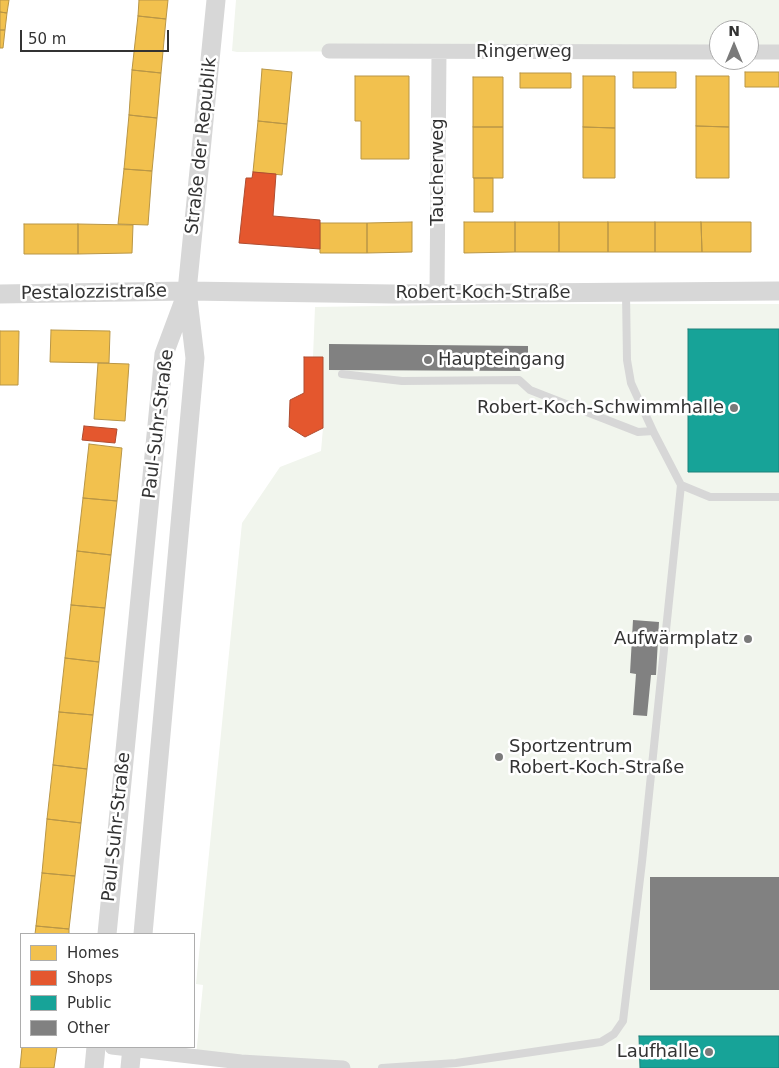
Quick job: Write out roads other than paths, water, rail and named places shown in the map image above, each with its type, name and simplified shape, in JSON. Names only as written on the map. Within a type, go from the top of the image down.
[{"type":"street","name":"Straße der Republik","points":[[187,291],[216,0]]},
{"type":"street","name":"Ringerweg","points":[[329,51],[709,52]]},
{"type":"street","name":"Taucherweg","points":[[437,293],[439,52]]},
{"type":"street","points":[[759,52],[779,52]]},
{"type":"street","name":"Robert-Koch-Straße","points":[[187,291],[437,293],[779,292]]},
{"type":"street","name":"Pestalozzistraße","points":[[0,294],[187,291]]},
{"type":"street","name":"Paul-Suhr-Straße","points":[[107,933],[164,354],[187,291]]},
{"type":"street","name":"Paul-Suhr-Straße","points":[[143,933],[195,358],[187,291]]},
{"type":"street","points":[[94,1068],[96,1048]]},
{"type":"street","points":[[130,1068],[132,1048],[241,1062],[344,1068]]},
{"type":"lane","points":[[382,1068],[456,1063],[600,1042],[614,1034],[624,1021],[681,485],[631,383],[627,360],[626,292]]},
{"type":"lane","points":[[342,374],[402,381],[519,380],[530,390],[621,426],[638,432],[654,431]]},
{"type":"lane","points":[[681,485],[710,497],[779,497]]},
{"type":"place","name":"Haupteingang","points":[[428,360]]},
{"type":"place","name":"Robert-Koch-Schwimmhalle","points":[[734,408]]},
{"type":"place","name":"Aufwärmplatz","points":[[748,639]]},
{"type":"place","name":"Sportzentrum Robert-Koch-Straße","points":[[499,757]]},
{"type":"place","name":"Laufhalle","points":[[709,1052]]}]
